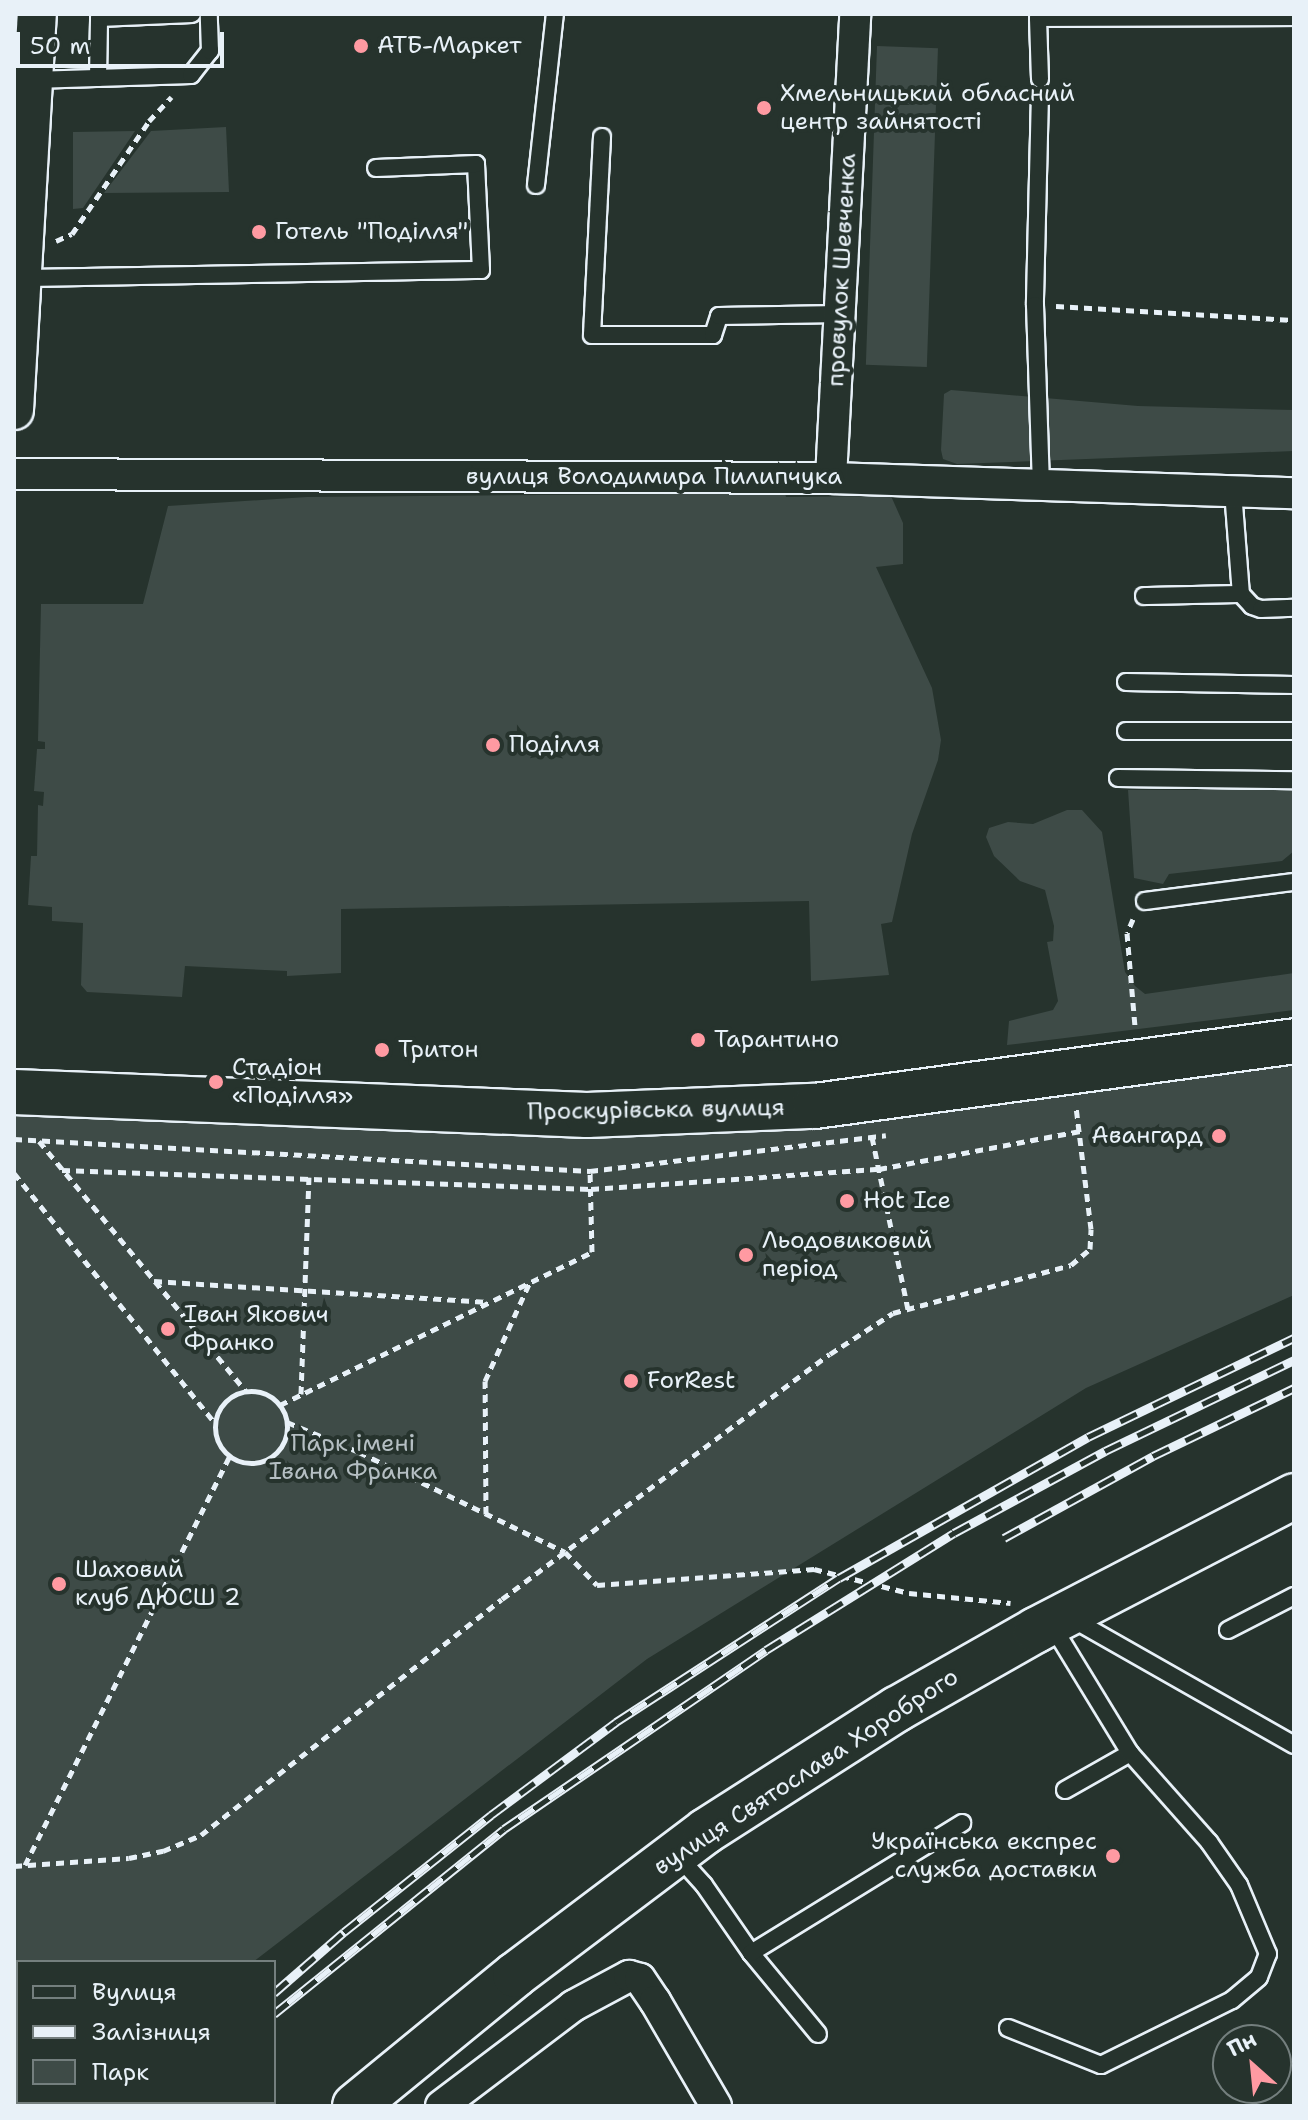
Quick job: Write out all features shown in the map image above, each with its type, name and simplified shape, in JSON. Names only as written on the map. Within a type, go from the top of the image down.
[{"type":"main road","name":"Проскурівська вулиця","points":[[14,1092],[587,1115],[800,1107],[1294,1041]]},
{"type":"main road","name":"вулиця Святослава Хороброго","points":[[355,2106],[515,1975],[675,1853],[1046,1614],[1294,1496]]},
{"type":"street","points":[[14,410],[37,14]]},
{"type":"street","name":"провулок Шевченка","points":[[831,478],[855,14]]},
{"type":"street","name":"вулиця Володимира Пилипчука","points":[[14,474],[831,478],[1294,493]]},
{"type":"street","points":[[441,2106],[573,2006],[629,1976],[640,1979],[655,2001],[716,2106]]},
{"type":"lane","points":[[98,78],[99,18],[192,14]]},
{"type":"lane","points":[[33,80],[191,75],[210,51],[209,14]]},
{"type":"lane","points":[[536,185],[555,14]]},
{"type":"lane","points":[[1041,487],[1035,305],[1040,86],[1038,18],[1294,17]]},
{"type":"lane","points":[[602,137],[592,335],[713,335],[719,316],[840,314]]},
{"type":"lane","points":[[22,278],[481,270],[476,164],[376,168]]},
{"type":"lane","points":[[1233,491],[1241,594],[1252,606],[1261,609],[1294,608]]},
{"type":"lane","points":[[1144,596],[1241,594]]},
{"type":"lane","points":[[1126,682],[1294,685]]},
{"type":"lane","points":[[1126,731],[1294,731]]},
{"type":"lane","points":[[1118,778],[1294,780]]},
{"type":"lane","points":[[1145,901],[1294,882]]},
{"type":"lane","points":[[1228,1630],[1294,1596]]},
{"type":"lane","points":[[1046,1614],[1294,1745]]},
{"type":"lane","points":[[1008,2028],[1101,2065],[1232,2000],[1259,1977],[1268,1954],[1239,1885],[1209,1842],[1130,1753],[1046,1614]]},
{"type":"lane","points":[[1065,1790],[1130,1753]]},
{"type":"lane","points":[[751,1953],[962,1823]]},
{"type":"lane","points":[[675,1853],[704,1885],[751,1953],[818,2034]]},
{"type":"path","points":[[45,247],[72,234],[149,121],[191,75]]},
{"type":"path","points":[[1035,305],[1294,320]]},
{"type":"path","points":[[1124,1033],[1136,1032],[1127,933],[1145,901]]},
{"type":"path","points":[[14,1866],[129,1858],[163,1851],[201,1835],[565,1552],[830,1354],[893,1313],[1071,1265],[1090,1249],[1091,1229],[1076,1104]]},
{"type":"path","points":[[62,1170],[591,1189],[879,1169],[1080,1131]]},
{"type":"path","points":[[872,1137],[908,1309]]},
{"type":"path","points":[[38,1140],[246,1391]]},
{"type":"path","points":[[280,1405],[592,1252],[590,1171]]},
{"type":"path","points":[[14,1173],[216,1424],[219,1441],[230,1455],[249,1462],[269,1458],[283,1443],[287,1422],[280,1405],[265,1393],[246,1391],[228,1400],[216,1424]]},
{"type":"path","points":[[301,1394],[309,1177]]},
{"type":"path","points":[[154,1281],[488,1303]]},
{"type":"path","points":[[486,1514],[485,1381],[530,1282]]},
{"type":"path","points":[[287,1422],[359,1452],[565,1552],[597,1585],[814,1569],[909,1593],[1046,1614]]},
{"type":"path","points":[[25,1865],[230,1455]]},
{"type":"green space","points":[[877,46],[938,48],[927,367],[866,365]]},
{"type":"green space","points":[[226,127],[229,192],[104,193],[151,131]]},
{"type":"green space","points":[[135,131],[83,208],[73,209],[73,132]]},
{"type":"green space","points":[[951,390],[1138,406],[1294,410],[1294,451],[957,464],[943,459],[941,450],[944,394]]},
{"type":"green space","name":"Поділля","points":[[785,493],[786,497],[891,496],[903,523],[903,564],[876,567],[932,688],[941,740],[938,760],[912,834],[892,922],[881,924],[889,975],[811,981],[809,901],[341,909],[341,973],[287,976],[287,971],[185,966],[182,997],[87,992],[81,985],[83,923],[52,921],[52,907],[28,905],[31,856],[37,856],[38,805],[43,806],[44,792],[34,791],[37,749],[45,749],[45,742],[38,741],[41,604],[143,604],[168,506],[307,497]]},
{"type":"green space","points":[[1128,790],[1294,790],[1294,851],[1282,861],[1169,874],[1163,884],[1134,878]]},
{"type":"green space","points":[[1067,810],[1082,810],[1102,832],[1125,972],[1135,986],[1145,994],[1294,973],[1294,1010],[1007,1045],[1009,1021],[1053,1010],[1058,1001],[1047,942],[1053,941],[1054,926],[1045,890],[1020,881],[994,856],[986,837],[989,828],[1008,822],[1033,824]]},
{"type":"green space","name":"Парк імені Івана Франка","points":[[1294,1052],[1294,1295],[1086,1388],[647,1659],[256,1960],[16,1960],[16,2104],[36,2104],[14,2106],[14,1105],[587,1128]]},
{"type":"railway","points":[[276,1991],[344,1932],[491,1815],[616,1722],[839,1578],[1088,1437],[1294,1338]]},
{"type":"railway","points":[[276,2012],[504,1829],[766,1650],[954,1533],[1105,1451],[1294,1360]]},
{"type":"railway","points":[[1004,1538],[1153,1456],[1294,1388]]},
{"type":"place","name":"АТБ-Маркет","points":[[361,46]]},
{"type":"place","name":"Хмельницький обласний центр зайнятості","points":[[764,108]]},
{"type":"place","name":"Готель \"Поділля\"","points":[[259,232]]},
{"type":"place","name":"Поділля","points":[[493,745]]},
{"type":"place","name":"Тарантино","points":[[698,1040]]},
{"type":"place","name":"Тритон","points":[[382,1050]]},
{"type":"place","name":"Стадіон «Поділля»","points":[[216,1082]]},
{"type":"place","name":"Авангард","points":[[1219,1136]]},
{"type":"place","name":"Hot Ice","points":[[847,1201]]},
{"type":"place","name":"Льодовиковий період","points":[[746,1255]]},
{"type":"place","name":"Іван Якович Франко","points":[[168,1329]]},
{"type":"place","name":"ForRest","points":[[631,1381]]},
{"type":"place","name":"Шаховий клуб ДЮСШ 2","points":[[59,1584]]},
{"type":"place","name":"Українська експрес служба доставки","points":[[1113,1856]]}]
